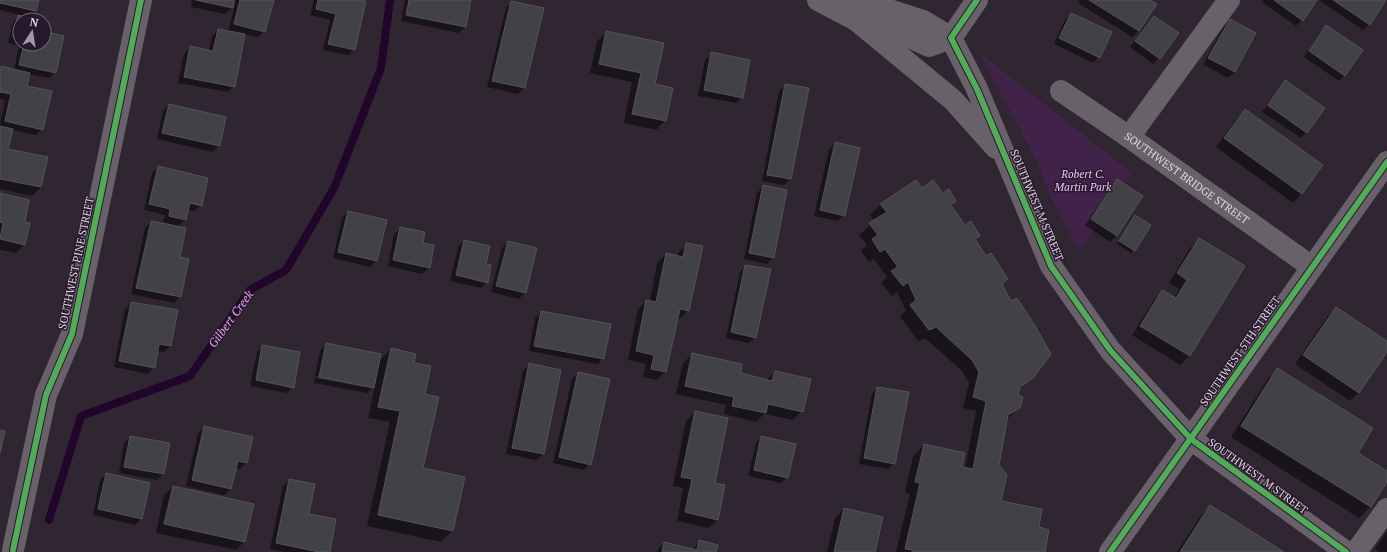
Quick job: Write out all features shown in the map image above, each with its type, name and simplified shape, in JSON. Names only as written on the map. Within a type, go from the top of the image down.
[{"type":"street","name":"SOUTHWEST PINE STREET","points":[[11,550],[46,395],[72,334],[141,0]]},
{"type":"street","points":[[818,0],[856,20],[890,28],[929,46],[951,38],[977,0]]},
{"type":"street","points":[[828,0],[883,8],[923,21],[951,38]]},
{"type":"street","points":[[1129,137],[1229,0]]},
{"type":"street","name":"SOUTHWEST M STREET","points":[[856,20],[953,100],[1007,160]]},
{"type":"street","name":"SOUTHWEST M STREET","points":[[951,38],[977,89],[1051,266],[1110,350],[1191,439],[1346,552]]},
{"type":"street","name":"SOUTHWEST BRIDGE STREET","points":[[1061,91],[1129,137],[1312,267]]},
{"type":"street","name":"SOUTHWEST 5TH STREET","points":[[1110,552],[1387,162]]},
{"type":"street","points":[[1356,552],[1387,509]]},
{"type":"green space","name":"Robert C. Martin Park","points":[[980,53],[1132,173],[1079,251],[1050,195],[1037,162]]},
{"type":"building","points":[[0,0],[39,0],[36,11],[0,3]]},
{"type":"building","points":[[196,0],[234,0],[233,8]]},
{"type":"building","points":[[240,0],[274,0],[265,32],[234,24]]},
{"type":"building","points":[[318,0],[366,1],[355,50],[328,44],[336,14],[316,9]]},
{"type":"building","points":[[409,0],[471,0],[466,27],[406,15]]},
{"type":"building","points":[[1089,0],[1150,0],[1157,4],[1139,31]]},
{"type":"building","points":[[1274,0],[1317,0],[1303,21]]},
{"type":"building","points":[[1333,0],[1386,0],[1370,25]]},
{"type":"building","points":[[511,1],[544,8],[525,88],[492,81]]},
{"type":"building","points":[[1071,13],[1112,32],[1100,58],[1059,38]]},
{"type":"building","points":[[1154,16],[1179,33],[1160,59],[1135,41]]},
{"type":"building","points":[[1230,19],[1256,33],[1235,72],[1208,58]]},
{"type":"building","points":[[1326,25],[1363,50],[1345,76],[1309,51]]},
{"type":"building","points":[[218,29],[245,34],[235,87],[184,77],[190,46],[213,51]]},
{"type":"building","points":[[606,31],[664,43],[655,84],[673,88],[666,121],[632,114],[641,73],[599,64]]},
{"type":"building","points":[[52,33],[64,36],[56,73],[19,65],[22,52],[52,52]]},
{"type":"building","points":[[711,52],[750,60],[743,98],[704,90]]},
{"type":"building","points":[[1,66],[30,73],[27,86],[52,91],[43,130],[5,121],[11,94],[0,92]]},
{"type":"building","points":[[1285,80],[1325,108],[1307,133],[1268,105]]},
{"type":"building","points":[[785,84],[809,88],[791,179],[767,175]]},
{"type":"building","points":[[169,104],[226,117],[220,146],[162,133]]},
{"type":"building","points":[[1245,109],[1323,165],[1302,194],[1224,138]]},
{"type":"building","points":[[0,126],[13,129],[8,149],[48,157],[41,187],[0,179]]},
{"type":"building","points":[[835,142],[860,148],[845,216],[820,210]]},
{"type":"building","points":[[158,166],[208,178],[202,206],[190,203],[186,220],[169,216],[170,209],[149,204]]},
{"type":"building","points":[[1117,179],[1143,196],[1117,236],[1091,219]]},
{"type":"building","points":[[916,180],[922,188],[933,180],[943,193],[949,189],[956,201],[951,205],[965,225],[971,221],[980,236],[975,239],[986,256],[991,253],[1008,279],[1002,284],[1011,301],[1017,298],[1051,354],[1033,378],[1020,387],[1018,395],[1023,397],[1020,408],[1008,415],[999,465],[1007,475],[1001,501],[1042,509],[1039,527],[1049,530],[1045,552],[912,552],[913,550],[905,549],[920,483],[915,482],[924,444],[965,453],[962,467],[973,469],[986,401],[973,397],[979,372],[972,360],[936,327],[929,330],[910,305],[916,300],[908,282],[903,286],[891,271],[898,267],[885,249],[880,252],[872,239],[878,235],[869,223],[887,212],[880,204]]},
{"type":"building","points":[[763,185],[787,190],[774,258],[749,253]]},
{"type":"building","points":[[0,193],[29,200],[25,222],[30,223],[25,245],[0,239],[3,223],[0,222]]},
{"type":"building","points":[[348,211],[387,220],[377,261],[338,252]]},
{"type":"building","points":[[1135,215],[1151,225],[1135,251],[1119,241]]},
{"type":"building","points":[[151,221],[186,228],[180,257],[189,259],[181,297],[136,288]]},
{"type":"building","points":[[400,227],[425,232],[423,243],[434,245],[430,268],[393,260]]},
{"type":"building","points":[[1199,238],[1245,266],[1190,356],[1140,326],[1162,290],[1176,298],[1187,280],[1177,273]]},
{"type":"building","points":[[464,240],[490,246],[486,264],[491,265],[488,283],[456,275]]},
{"type":"building","points":[[508,241],[537,248],[526,293],[496,286]]},
{"type":"building","points":[[686,243],[703,246],[689,311],[680,309],[666,372],[651,369],[654,355],[636,351],[646,300],[656,302],[666,253],[683,257]]},
{"type":"building","points":[[745,265],[771,269],[756,338],[731,332]]},
{"type":"building","points":[[131,302],[178,310],[171,346],[159,344],[155,368],[119,361]]},
{"type":"building","points":[[1336,307],[1387,341],[1387,352],[1359,393],[1303,355]]},
{"type":"building","points":[[541,311],[611,324],[604,359],[534,346]]},
{"type":"building","points":[[326,343],[381,354],[374,388],[319,377]]},
{"type":"building","points":[[262,345],[300,352],[294,388],[256,380]]},
{"type":"building","points":[[391,348],[416,354],[414,363],[431,366],[425,394],[439,397],[423,468],[465,477],[453,531],[378,515],[400,411],[378,407]]},
{"type":"building","points":[[692,353],[742,364],[741,373],[772,381],[775,371],[811,379],[803,412],[768,404],[766,413],[732,406],[734,397],[685,386]]},
{"type":"building","points":[[529,363],[561,370],[544,454],[512,448]]},
{"type":"building","points":[[1277,368],[1373,428],[1358,453],[1387,471],[1387,482],[1371,507],[1241,426]]},
{"type":"building","points":[[578,372],[610,379],[591,465],[559,457]]},
{"type":"building","points":[[877,387],[909,392],[895,464],[864,458]]},
{"type":"building","points":[[695,411],[728,418],[715,483],[725,485],[718,520],[685,512],[692,479],[681,477]]},
{"type":"building","points":[[204,426],[253,437],[247,463],[238,461],[231,489],[192,480]]},
{"type":"building","points":[[0,430],[5,431],[0,453]]},
{"type":"building","points":[[130,436],[170,443],[164,474],[124,467]]},
{"type":"building","points":[[761,436],[796,444],[788,478],[754,470]]},
{"type":"building","points":[[106,473],[150,483],[142,519],[98,509]]},
{"type":"building","points":[[289,479],[315,484],[309,514],[336,519],[330,552],[319,552],[276,543]]},
{"type":"building","points":[[173,486],[254,504],[245,542],[164,524]]},
{"type":"building","points":[[1210,505],[1284,552],[1180,552]]},
{"type":"building","points":[[844,508],[883,517],[875,552],[834,552]]},
{"type":"building","points":[[699,540],[718,545],[716,552],[662,552],[664,542],[697,550]]},
{"type":"waterway","name":"Gilbert Creek","points":[[49,520],[81,416],[190,376],[250,290],[286,270],[334,188],[381,68],[390,0]]},
{"type":"cycle path","points":[[13,550],[46,395],[72,334],[141,0]]},
{"type":"cycle path","points":[[977,0],[951,38],[977,89],[1051,266],[1110,350],[1191,439],[1346,552]]},
{"type":"cycle path","points":[[1110,552],[1387,162]]}]
